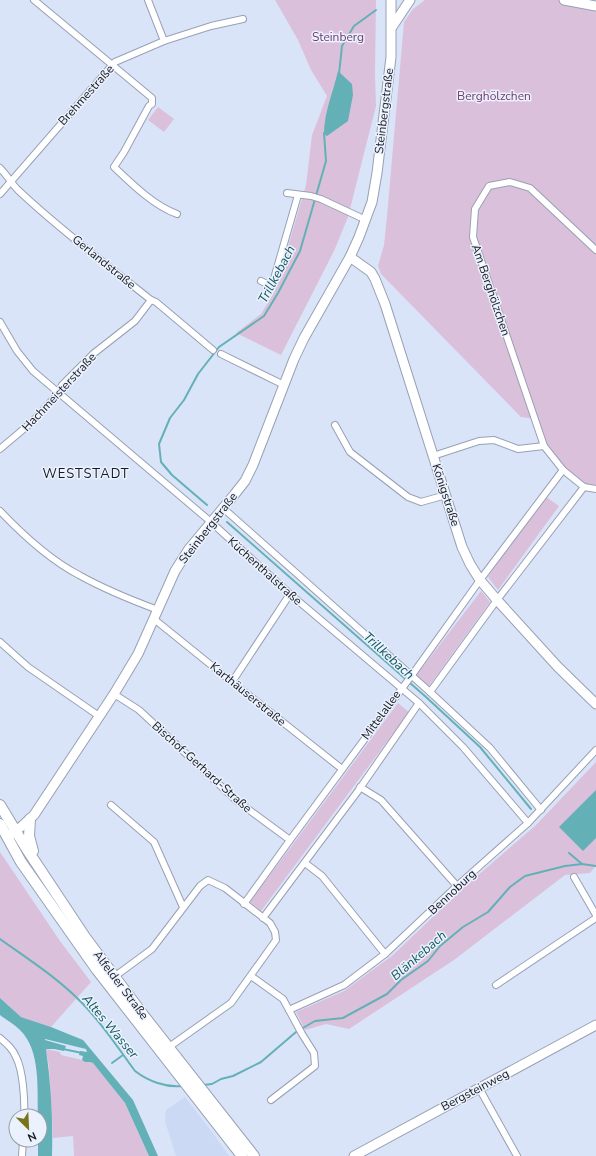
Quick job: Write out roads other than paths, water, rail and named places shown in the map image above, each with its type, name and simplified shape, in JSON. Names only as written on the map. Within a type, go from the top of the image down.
[{"type":"main road","name":"Steinbergstraße","points":[[11,834],[30,819],[114,694],[138,654],[175,571],[189,549],[245,481],[253,465],[304,338],[350,256],[366,220],[372,202],[377,173],[391,57],[391,0]]},
{"type":"main road","points":[[391,28],[410,0]]},
{"type":"main road","points":[[564,0],[596,6]]},
{"type":"main road","name":"Königstraße","points":[[350,256],[371,272],[375,278],[385,304],[462,547],[470,564],[480,580],[497,600],[558,667],[596,704]]},
{"type":"main road","name":"Alfelder Straße","points":[[0,805],[21,862],[84,952],[193,1086],[254,1156]]},
{"type":"main road","points":[[30,819],[29,840],[38,866]]},
{"type":"main road","name":"Alfelder Straße","points":[[0,824],[11,834],[38,866],[72,919],[114,977],[169,1048],[193,1086],[242,1156]]},
{"type":"main road","name":"Bergsteinweg","points":[[354,1156],[596,1025]]},
{"type":"street","points":[[34,0],[152,98],[152,104],[149,106],[124,152],[114,166],[130,182],[165,210],[177,214]]},
{"type":"street","points":[[148,0],[164,41]]},
{"type":"street","name":"Brehmestraße","points":[[0,194],[115,62],[164,41],[211,26],[243,19]]},
{"type":"street","name":"Gerlandstraße","points":[[0,168],[16,188],[61,228],[151,300],[156,302],[213,350]]},
{"type":"street","name":"Am Berghölzchen","points":[[584,487],[563,470],[544,446],[473,237],[475,209],[489,186],[510,182],[530,188],[596,250]]},
{"type":"street","points":[[287,193],[311,196],[321,199],[366,220]]},
{"type":"street","points":[[261,281],[269,285],[273,282],[298,195]]},
{"type":"street","name":"Hachmeisterstraße","points":[[0,450],[32,422],[59,393],[62,386],[93,354],[135,321],[151,300]]},
{"type":"street","name":"Küchenthalstraße","points":[[0,322],[24,361],[33,371],[211,522],[290,594],[419,703],[463,747],[528,823]]},
{"type":"street","points":[[221,354],[284,385]]},
{"type":"street","points":[[335,425],[350,452],[408,496],[420,502],[446,495]]},
{"type":"street","points":[[433,456],[480,441],[494,440],[518,449],[544,446]]},
{"type":"street","name":"Mittelallee","points":[[244,904],[480,580],[563,470]]},
{"type":"street","points":[[430,692],[497,600],[584,487],[596,489]]},
{"type":"street","name":"Küchenthalstraße","points":[[223,508],[412,675],[490,748],[541,810]]},
{"type":"street","name":"Karthäuserstraße","points":[[0,511],[45,551],[78,575],[156,614],[232,682],[342,769]]},
{"type":"street","points":[[232,682],[290,594]]},
{"type":"street","points":[[0,642],[28,667],[99,716]]},
{"type":"street","name":"Bischof-Gerhard-Straße","points":[[114,694],[139,710],[237,801],[290,840]]},
{"type":"street","name":"Mittelallee","points":[[263,918],[305,863],[419,703]]},
{"type":"street","name":"Bennoburg","points":[[289,1010],[344,985],[385,954],[457,886],[528,823],[596,750]]},
{"type":"street","points":[[360,787],[381,800],[457,886]]},
{"type":"street","points":[[112,805],[154,842],[183,907]]},
{"type":"street","points":[[305,863],[322,876],[385,954]]},
{"type":"street","points":[[496,985],[596,917],[574,877]]},
{"type":"street","points":[[114,977],[152,949],[200,886],[208,880],[225,888],[270,923],[275,932],[276,940],[231,1003],[169,1048]]},
{"type":"street","points":[[251,976],[283,999],[314,1053],[315,1066],[271,1100]]},
{"type":"street","points":[[0,1038],[13,1051],[19,1064],[25,1108]]},
{"type":"street","points":[[479,1088],[517,1156]]},
{"type":"waterway","name":"Trillkebach","points":[[339,74],[342,46],[354,26],[376,10]]},
{"type":"waterway","name":"Trillkebach","points":[[207,505],[172,475],[161,462],[159,444],[170,418],[184,400],[198,374],[219,347],[264,316],[278,293],[300,251],[326,161],[324,133]]},
{"type":"waterway","name":"Trillkebach","points":[[227,522],[426,697],[480,747],[531,809]]},
{"type":"waterway","name":"Trillkebach","points":[[569,853],[582,864]]},
{"type":"waterway","name":"Blänkebach","points":[[203,1085],[212,1084],[221,1079],[233,1076],[261,1062],[296,1032],[315,1021],[343,1018],[387,994],[401,980],[428,961],[440,946],[463,927],[488,912],[510,887],[525,876],[565,866],[582,864],[596,866]]},
{"type":"waterway","name":"Altes Wasser","points":[[0,939],[42,969],[73,994],[110,1036],[135,1071],[146,1078],[164,1085],[183,1086]]},
{"type":"waterway","points":[[63,1049],[82,1053]]},
{"type":"waterway","points":[[112,1063],[123,1055]]},
{"type":"district","name":"WESTSTADT","points":[[86,473]]},
{"type":"park label","name":"Steinberg","points":[[338,37]]},
{"type":"park label","name":"Berghölzchen","points":[[494,96]]}]
